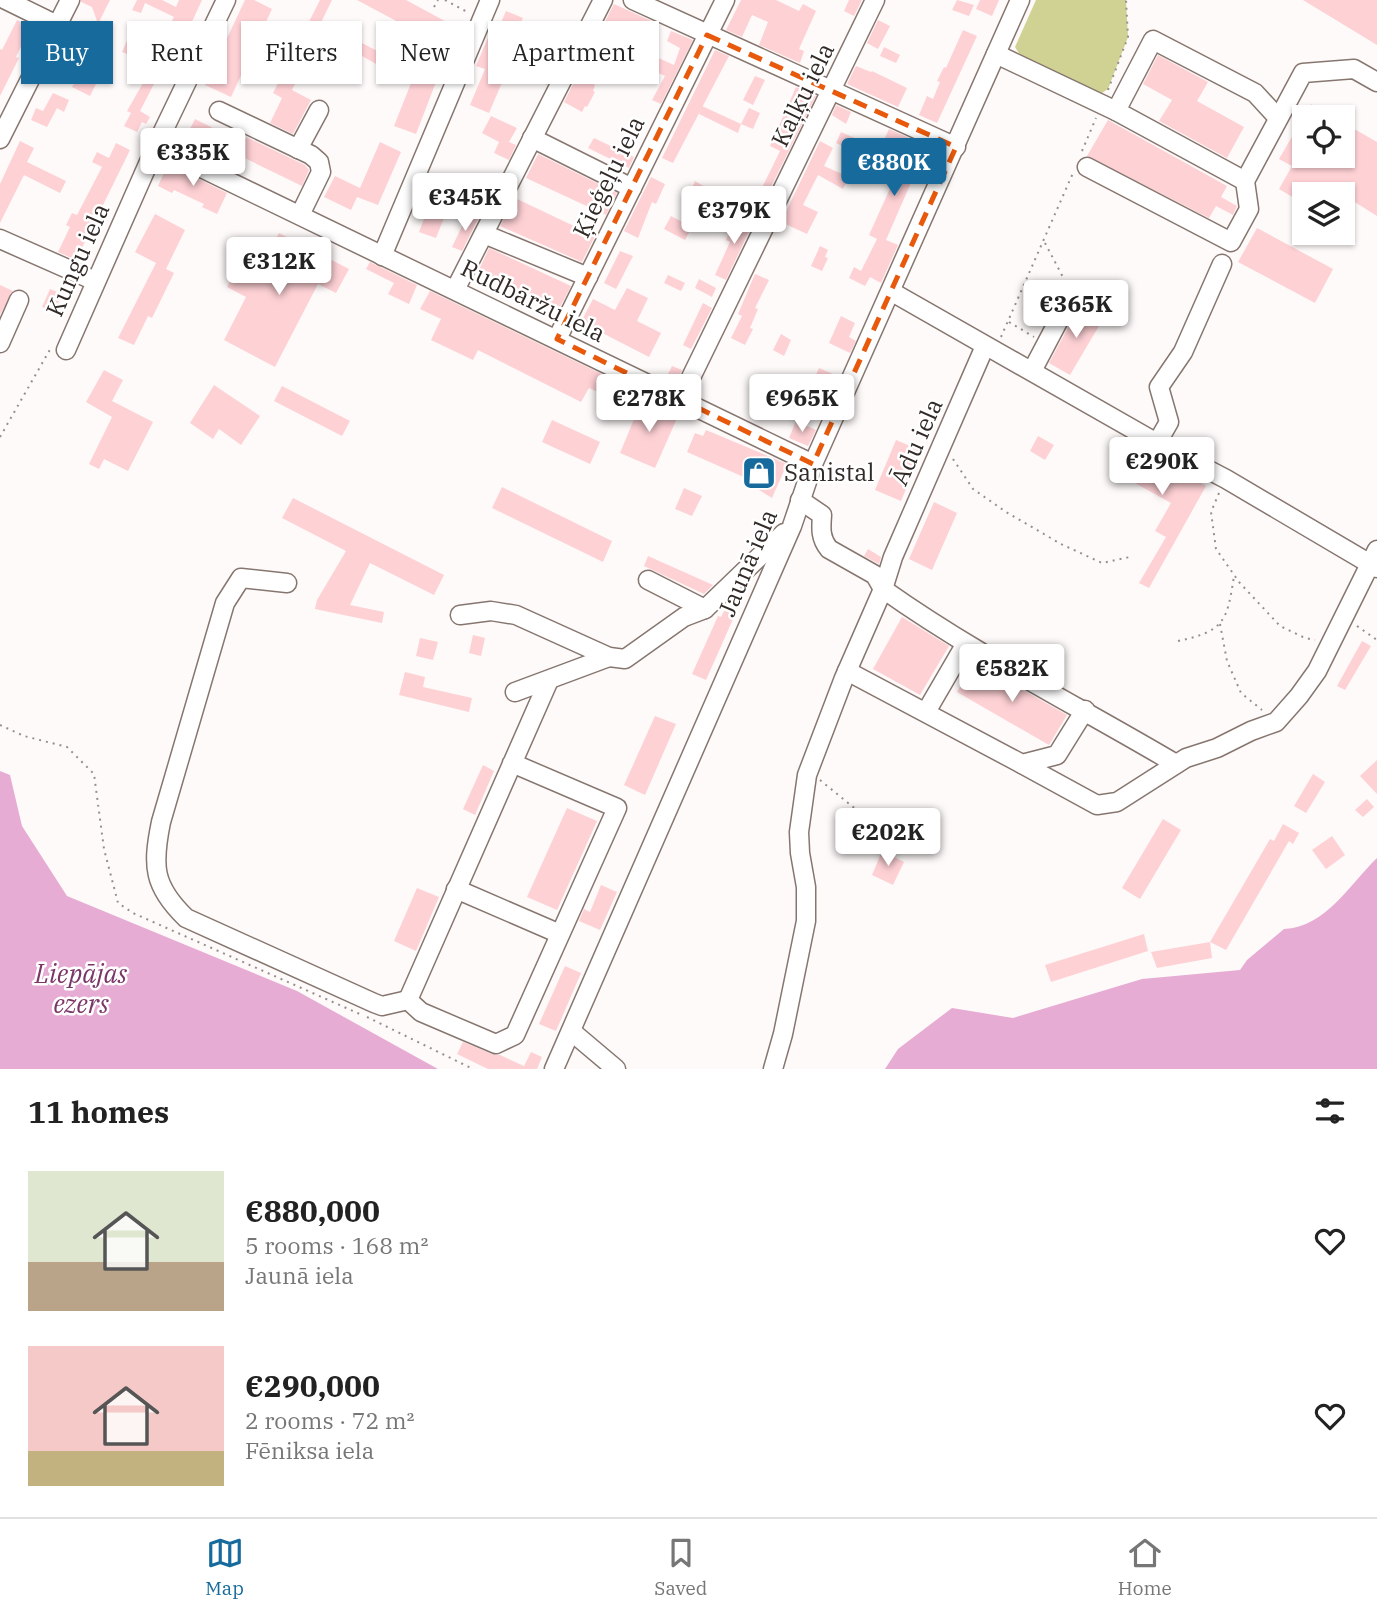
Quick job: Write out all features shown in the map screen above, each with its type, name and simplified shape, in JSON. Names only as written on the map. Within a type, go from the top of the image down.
[{"type":"street","points":[[6,0],[49,21]]},
{"type":"street","points":[[59,21],[70,0]]},
{"type":"street","name":"Kungu iela","points":[[67,346],[156,146],[226,0]]},
{"type":"street","points":[[382,256],[490,0]]},
{"type":"street","points":[[455,290],[603,0]]},
{"type":"street","points":[[633,0],[956,147]]},
{"type":"street","name":"Ķieģeļu iela","points":[[557,339],[725,0]]},
{"type":"street","name":"Kaļķu iela","points":[[680,400],[834,90],[875,0]]},
{"type":"street","name":"Jaunā iela","points":[[554,1069],[792,526],[813,464],[1020,0]]},
{"type":"street","points":[[1102,104],[1153,40],[1255,93],[1278,118]]},
{"type":"street","points":[[996,54],[1102,104],[1245,181]]},
{"type":"street","points":[[1082,162],[1231,242],[1249,209],[1245,181],[1303,73],[1354,69],[1377,82]]},
{"type":"street","points":[[0,139],[28,84]]},
{"type":"street","points":[[1088,116],[1091,103],[1102,104]]},
{"type":"street","points":[[298,149],[319,110]]},
{"type":"street","points":[[219,111],[319,162],[321,172],[300,215]]},
{"type":"street","points":[[532,138],[632,188]]},
{"type":"street","name":"Rudbāržu iela","points":[[156,146],[813,464]]},
{"type":"street","points":[[484,234],[588,277]]},
{"type":"street","points":[[0,239],[95,281]]},
{"type":"street","points":[[1157,443],[1169,422],[1159,387],[1183,352],[1222,264]]},
{"type":"street","points":[[847,671],[1097,805],[1117,802],[1186,758],[1217,748],[1276,722],[1317,671],[1375,560],[1157,443],[892,292]]},
{"type":"street","points":[[1032,371],[1072,295]]},
{"type":"street","points":[[0,342],[19,300]]},
{"type":"street","name":"Ādu iela","points":[[773,1069],[783,1034],[806,921],[806,887],[799,832],[809,771],[847,671],[883,589],[893,557],[943,443],[990,349]]},
{"type":"street","points":[[800,500],[822,515],[823,542],[829,549],[875,575],[883,589],[965,645],[1085,710],[1176,764]]},
{"type":"street","points":[[460,615],[491,611],[516,615],[609,657],[625,659],[684,617],[705,609],[792,526]]},
{"type":"street","points":[[287,583],[241,578],[225,603],[161,822],[155,851],[156,873],[168,900],[186,918],[382,1006],[408,1000]]},
{"type":"street","points":[[648,580],[705,609]]},
{"type":"street","points":[[926,712],[965,645]]},
{"type":"street","points":[[515,692],[609,657]]},
{"type":"street","points":[[408,1000],[548,680]]},
{"type":"street","points":[[1022,764],[1057,755],[1085,710]]},
{"type":"street","points":[[408,1000],[421,1012],[496,1044],[515,1035],[617,808],[512,762]]},
{"type":"street","points":[[457,889],[560,934]]},
{"type":"street","points":[[571,1031],[616,1069]]},
{"type":"path","points":[[434,7],[438,0]]},
{"type":"path","points":[[445,0],[482,20]]},
{"type":"path","points":[[990,349],[1008,321],[1082,162],[1128,37],[1126,0]]},
{"type":"path","points":[[1044,242],[1072,295]]},
{"type":"path","points":[[1008,321],[1047,344]]},
{"type":"path","points":[[0,437],[56,339],[67,346]]},
{"type":"path","points":[[943,443],[973,489],[1006,512],[1092,560],[1102,563],[1130,557]]},
{"type":"path","points":[[1226,479],[1210,512],[1216,549],[1234,575],[1280,626],[1306,638],[1332,642]]},
{"type":"path","points":[[1178,641],[1208,632],[1220,624],[1228,611],[1234,575]]},
{"type":"path","points":[[1344,617],[1377,640]]},
{"type":"path","points":[[1220,624],[1227,661],[1241,693],[1276,722]]},
{"type":"path","points":[[809,771],[880,829]]},
{"type":"highlighted area","points":[[707,35],[956,147],[813,464],[557,339]]},
{"type":"green space","points":[[1036,0],[1126,0],[1128,37],[1108,89],[1102,93],[1021,57],[1015,47]]},
{"type":"water","name":"Liepājas ezers","points":[[0,771],[10,775],[22,826],[67,896],[297,991],[438,1069],[0,1069]]},
{"type":"water","points":[[1377,858],[1377,1069],[885,1069],[898,1049],[952,1008],[1013,1018],[1142,979],[1240,970],[1247,960],[1284,929],[1312,921],[1325,913]]},
{"type":"building","points":[[110,0],[100,21],[97,21],[92,7],[81,2]]},
{"type":"building","points":[[137,0],[162,0],[176,7],[179,0],[202,0],[192,21],[172,21],[174,17],[145,3],[141,13],[132,10]]},
{"type":"building","points":[[245,0],[254,0],[272,9],[266,21],[241,21],[241,76],[231,97],[205,85],[227,84],[227,38]]},
{"type":"building","points":[[320,0],[332,0],[322,21],[309,21]]},
{"type":"building","points":[[357,0],[406,0],[445,21],[396,21]]},
{"type":"building","points":[[741,0],[776,0],[799,11],[803,4],[816,11],[799,49],[804,51],[800,63],[759,45],[768,22],[752,15],[742,37],[726,30]]},
{"type":"building","points":[[849,0],[862,0],[854,16],[844,11]]},
{"type":"building","points":[[957,0],[974,5],[969,16],[952,10]]},
{"type":"building","points":[[980,0],[999,0],[992,16],[976,9]]},
{"type":"building","points":[[1303,0],[1377,0],[1377,45]]},
{"type":"building","points":[[614,4],[652,21],[605,21]]},
{"type":"building","points":[[506,11],[523,18],[522,21],[502,21]]},
{"type":"building","points":[[17,20],[21,22],[21,47],[16,57],[19,58],[0,96],[0,49],[2,50]]},
{"type":"building","points":[[878,20],[890,26],[878,49],[867,43]]},
{"type":"building","points":[[963,30],[977,36],[937,123],[919,115],[927,96],[933,99],[940,82],[937,81],[944,67],[946,68]]},
{"type":"building","points":[[671,31],[693,40],[661,104],[652,100],[665,76],[659,73],[659,58],[674,65],[680,48],[667,41]]},
{"type":"building","points":[[488,37],[488,84],[501,84],[489,113],[470,105],[485,69],[476,66]]},
{"type":"building","points":[[127,41],[127,54],[122,52]]},
{"type":"building","points":[[362,43],[376,50],[376,64],[362,56]]},
{"type":"building","points":[[884,47],[900,55],[896,63],[880,56]]},
{"type":"building","points":[[715,50],[729,56],[673,163],[662,158]]},
{"type":"building","points":[[1158,55],[1208,82],[1197,101],[1244,127],[1227,158],[1159,121],[1172,100],[1143,84]]},
{"type":"building","points":[[856,66],[907,88],[898,107],[847,84]]},
{"type":"building","points":[[755,76],[765,80],[753,105],[743,100]]},
{"type":"building","points":[[74,84],[96,84],[90,96],[72,87]]},
{"type":"building","points":[[142,84],[154,84],[140,111],[150,117],[146,124],[142,122],[137,132],[124,126],[131,113],[127,111]]},
{"type":"building","points":[[278,84],[295,84],[292,90],[311,100],[293,134],[270,123],[282,98],[273,93]]},
{"type":"building","points":[[411,84],[435,84],[416,134],[394,126]]},
{"type":"building","points":[[573,84],[595,85],[595,92],[582,112],[564,102]]},
{"type":"building","points":[[796,87],[816,96],[761,207],[754,204],[780,151],[770,146]]},
{"type":"building","points":[[53,93],[69,100],[64,112],[57,108],[47,127],[31,120],[36,108],[43,111]]},
{"type":"building","points":[[836,105],[851,112],[846,124],[832,115]]},
{"type":"building","points":[[702,106],[741,124],[738,133],[699,114]]},
{"type":"building","points":[[749,108],[760,113],[753,129],[741,124]]},
{"type":"building","points":[[491,116],[517,128],[509,142],[516,145],[509,160],[494,153],[499,142],[482,133]]},
{"type":"building","points":[[195,119],[243,143],[246,137],[305,165],[309,170],[302,186],[189,131]]},
{"type":"building","points":[[1108,120],[1227,186],[1221,197],[1237,206],[1233,215],[1216,206],[1209,218],[1087,156]]},
{"type":"building","points":[[889,129],[940,152],[926,183],[913,178],[886,240],[898,245],[881,283],[870,277],[865,286],[849,278],[854,267],[861,271],[877,239],[869,235],[898,171],[871,159],[876,147],[880,149]]},
{"type":"building","points":[[1355,129],[1377,142],[1377,216],[1355,202],[1355,182],[1292,182],[1292,197],[1279,189],[1292,166],[1355,168]]},
{"type":"building","points":[[841,132],[857,139],[852,151],[836,143]]},
{"type":"building","points":[[1292,137],[1292,166],[1279,159]]},
{"type":"building","points":[[594,138],[634,157],[629,168],[588,148]]},
{"type":"building","points":[[20,141],[34,148],[27,162],[66,181],[60,193],[24,175],[0,223],[0,184]]},
{"type":"building","points":[[820,141],[833,148],[824,166],[849,177],[843,189],[818,175],[803,205],[818,212],[807,234],[781,222]]},
{"type":"building","points":[[380,142],[401,152],[378,205],[357,197],[351,210],[324,197],[335,176],[360,188]]},
{"type":"building","points":[[116,143],[130,150],[76,260],[58,252],[70,227],[66,225],[72,213],[77,215],[102,167],[92,162],[97,152],[109,158]]},
{"type":"building","points":[[538,154],[617,193],[606,215],[526,178]]},
{"type":"building","points":[[168,164],[227,193],[217,214],[202,207],[204,204],[174,190],[172,193],[158,186]]},
{"type":"building","points":[[651,177],[665,184],[656,204],[652,202],[638,238],[624,231]]},
{"type":"building","points":[[477,181],[494,189],[487,203],[470,195]]},
{"type":"building","points":[[695,181],[707,188],[702,199],[690,193]]},
{"type":"building","points":[[515,198],[595,236],[582,262],[500,226]]},
{"type":"building","points":[[427,211],[444,218],[436,238],[419,232]]},
{"type":"building","points":[[155,214],[185,230],[166,269],[174,273],[152,318],[148,316],[134,345],[118,338],[156,263],[135,252]]},
{"type":"building","points":[[468,214],[478,219],[462,251],[452,247]]},
{"type":"building","points":[[737,215],[753,223],[726,280],[715,275],[730,242],[726,240]]},
{"type":"building","points":[[671,216],[692,227],[685,240],[664,229]]},
{"type":"building","points":[[1257,228],[1333,269],[1315,303],[1238,262]]},
{"type":"building","points":[[279,233],[349,269],[336,293],[318,284],[275,367],[224,340],[246,297],[227,287],[235,271],[254,281]]},
{"type":"building","points":[[820,246],[828,250],[825,257],[828,258],[822,271],[811,266]]},
{"type":"building","points":[[489,248],[571,286],[558,311],[478,272]]},
{"type":"building","points":[[620,251],[633,256],[616,289],[604,283]]},
{"type":"building","points":[[370,262],[417,285],[409,304],[388,294],[394,283],[366,269]]},
{"type":"building","points":[[755,274],[769,280],[755,308],[758,309],[750,328],[753,329],[745,345],[731,338],[742,316],[738,314]]},
{"type":"building","points":[[668,275],[685,283],[681,291],[664,283]]},
{"type":"building","points":[[699,279],[716,288],[712,297],[695,288]]},
{"type":"building","points":[[0,285],[13,291],[0,315]]},
{"type":"building","points":[[627,288],[648,298],[637,321],[661,333],[649,357],[581,322],[593,299],[615,310]]},
{"type":"building","points":[[50,289],[62,294],[54,312],[42,307]]},
{"type":"building","points":[[430,291],[610,378],[602,394],[589,388],[581,402],[478,350],[473,360],[431,340],[441,319],[420,309]]},
{"type":"building","points":[[703,303],[712,308],[691,349],[683,345]]},
{"type":"building","points":[[1080,305],[1103,319],[1070,375],[1049,363]]},
{"type":"building","points":[[841,316],[855,323],[849,337],[856,341],[850,353],[829,343]]},
{"type":"building","points":[[781,334],[791,340],[784,356],[773,350]]},
{"type":"building","points":[[672,366],[682,370],[675,385],[665,380]]},
{"type":"building","points":[[819,368],[833,374],[826,390],[812,383]]},
{"type":"building","points":[[104,370],[123,380],[112,401],[153,422],[128,471],[104,459],[99,469],[89,464],[112,417],[86,402]]},
{"type":"building","points":[[793,382],[806,387],[796,410],[782,404]]},
{"type":"building","points":[[214,385],[260,416],[241,445],[219,429],[213,439],[190,423]]},
{"type":"building","points":[[282,386],[350,421],[342,436],[274,401]]},
{"type":"building","points":[[642,400],[678,416],[655,468],[620,453]]},
{"type":"building","points":[[552,420],[600,442],[590,464],[542,442]]},
{"type":"building","points":[[796,421],[816,430],[808,446],[789,438]]},
{"type":"building","name":"Sanistal","points":[[706,430],[787,464],[772,498],[754,487],[755,482],[687,452],[695,433],[703,436]]},
{"type":"building","points":[[1038,436],[1054,445],[1045,460],[1030,451]]},
{"type":"building","points":[[896,440],[922,451],[901,501],[875,490]]},
{"type":"building","points":[[1132,442],[1177,466],[1176,469],[1206,486],[1149,588],[1139,583],[1166,537],[1155,531],[1171,503],[1115,472]]},
{"type":"building","points":[[502,487],[612,541],[603,562],[492,508]]},
{"type":"building","points":[[684,488],[702,496],[692,516],[675,509]]},
{"type":"building","points":[[293,498],[444,575],[434,595],[370,563],[350,605],[384,612],[382,623],[315,609],[317,600],[346,551],[282,518]]},
{"type":"building","points":[[934,502],[957,513],[932,570],[909,559]]},
{"type":"building","points":[[868,549],[881,557],[879,564],[864,556]]},
{"type":"building","points":[[648,556],[713,585],[704,594],[644,566]]},
{"type":"building","points":[[727,605],[737,610],[706,680],[692,674],[718,616],[721,617]]},
{"type":"building","points":[[902,617],[949,646],[920,695],[873,669]]},
{"type":"building","points":[[473,635],[485,638],[481,656],[469,653]]},
{"type":"building","points":[[420,638],[438,642],[433,660],[416,656]]},
{"type":"building","points":[[1362,641],[1371,646],[1345,690],[1337,686]]},
{"type":"building","points":[[974,662],[1067,715],[1049,745],[957,692]]},
{"type":"building","points":[[405,672],[425,677],[423,687],[472,698],[469,712],[399,695]]},
{"type":"building","points":[[655,716],[676,724],[645,795],[624,785]]},
{"type":"building","points":[[1377,760],[1377,794],[1360,776]]},
{"type":"building","points":[[483,765],[494,771],[475,815],[463,809]]},
{"type":"building","points":[[1313,774],[1325,782],[1306,813],[1294,806]]},
{"type":"building","points":[[1367,799],[1374,807],[1363,817],[1355,810]]},
{"type":"building","points":[[567,808],[597,821],[557,910],[527,897]]},
{"type":"building","points":[[1163,819],[1181,830],[1140,899],[1122,888]]},
{"type":"building","points":[[1283,824],[1299,833],[1293,844],[1289,841],[1226,950],[1210,942],[1270,839],[1274,841]]},
{"type":"building","points":[[1332,836],[1345,855],[1326,869],[1312,850]]},
{"type":"building","points":[[882,851],[904,862],[893,885],[872,875]]},
{"type":"building","points":[[601,885],[617,892],[600,930],[579,921],[584,909],[590,912]]},
{"type":"building","points":[[417,888],[439,897],[416,951],[394,941]]},
{"type":"building","points":[[1144,934],[1148,951],[1051,982],[1045,965]]},
{"type":"building","points":[[1210,942],[1212,958],[1157,968],[1151,952]]},
{"type":"building","points":[[565,966],[581,973],[556,1031],[539,1024]]},
{"type":"building","points":[[463,1042],[524,1066],[531,1052],[542,1057],[537,1069],[488,1069],[457,1054]]},
{"type":"place","name":"Sanistal","points":[[759,473]]}]
